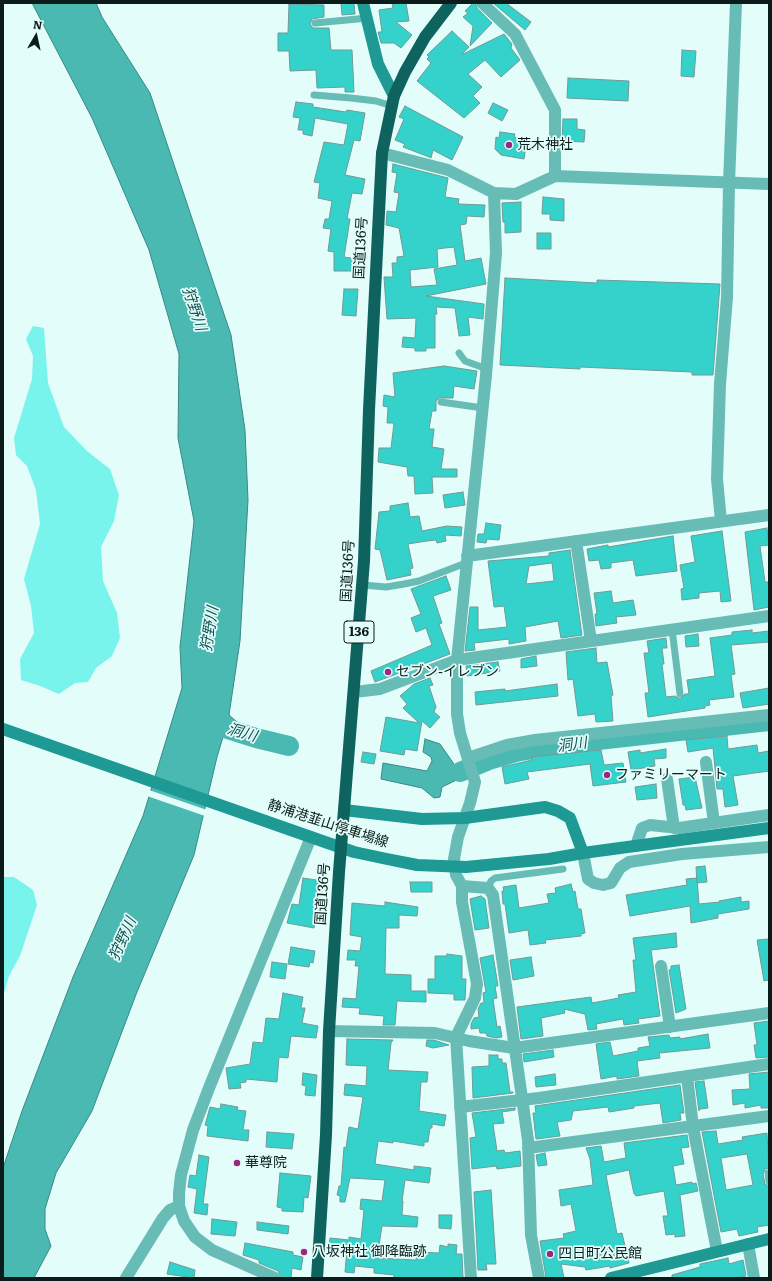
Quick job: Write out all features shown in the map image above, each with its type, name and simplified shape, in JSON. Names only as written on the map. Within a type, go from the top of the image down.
[{"type":"highway","name":"国道136号","points":[[317,1278],[326,1136],[329,1031],[344,810],[363,585],[369,410],[382,153],[393,101],[417,49],[451,3]]},
{"type":"main road","points":[[363,3],[368,18],[378,64],[393,101]]},
{"type":"main road","name":"静浦港韮山停車場線","points":[[3,729],[324,842],[386,859],[417,865],[466,867],[549,859],[583,853],[570,818],[550,808],[540,807],[465,818],[422,819],[344,810]]},
{"type":"main road","points":[[583,853],[769,828]]},
{"type":"main road","points":[[611,1278],[769,1239]]},
{"type":"street","points":[[482,3],[515,34],[555,110],[555,176]]},
{"type":"street","points":[[721,522],[717,479],[720,384],[727,297],[729,183],[736,3]]},
{"type":"street","points":[[382,153],[448,170],[494,194],[516,194],[555,176],[769,184]]},
{"type":"street","points":[[471,1278],[456,1037],[477,991],[477,978],[462,902],[462,886],[456,875],[454,859],[458,837],[473,792],[475,777],[460,733],[457,714],[457,660],[487,369],[496,253],[494,194]]},
{"type":"street","points":[[467,560],[576,541],[769,515]]},
{"type":"street","points":[[576,541],[590,641]]},
{"type":"street","points":[[354,692],[380,689],[457,660],[769,616]]},
{"type":"street","points":[[469,759],[507,745],[535,740],[769,715]]},
{"type":"street","points":[[706,762],[714,823]]},
{"type":"street","points":[[667,779],[674,828]]},
{"type":"street","points":[[636,846],[642,828],[650,825],[674,828],[769,815]]},
{"type":"street","points":[[275,1278],[212,1250],[195,1236],[184,1221],[179,1206],[181,1174],[201,1109],[311,837]]},
{"type":"street","points":[[583,853],[588,879],[594,883],[603,885],[611,883],[620,868],[629,862],[682,854],[769,847]]},
{"type":"street","points":[[462,886],[488,888],[493,895],[528,1148],[531,1235],[539,1278]]},
{"type":"street","points":[[661,966],[670,1027]]},
{"type":"street","points":[[329,1031],[411,1031],[435,1033],[469,1041],[514,1048],[769,1013]]},
{"type":"street","points":[[460,1107],[769,1064]]},
{"type":"street","points":[[687,1076],[693,1127],[717,1251]]},
{"type":"street","points":[[528,1148],[769,1116]]},
{"type":"street","points":[[126,1278],[163,1218],[170,1210],[179,1206]]},
{"type":"street","points":[[748,1244],[754,1278]]},
{"type":"lane","points":[[315,23],[368,18]]},
{"type":"lane","points":[[314,95],[376,101],[393,101]]},
{"type":"lane","points":[[459,353],[465,361],[487,369]]},
{"type":"lane","points":[[441,402],[483,408]]},
{"type":"lane","points":[[363,585],[386,587],[419,581],[467,560]]},
{"type":"lane","points":[[672,629],[680,694]]},
{"type":"lane","points":[[488,888],[491,881],[496,878],[563,869]]},
{"type":"shaded area","points":[[33,326],[44,328],[48,383],[64,427],[87,451],[110,469],[119,495],[114,521],[101,547],[103,581],[117,613],[120,638],[112,656],[96,668],[88,682],[75,683],[59,694],[21,680],[20,659],[34,633],[31,606],[24,579],[40,524],[36,490],[27,466],[16,455],[14,438],[32,379],[33,356],[26,339]]},
{"type":"shaded area","points":[[3,877],[14,877],[33,890],[37,905],[20,956],[9,976],[3,996]]},
{"type":"water","name":"狩野川","points":[[32,3],[96,3],[102,17],[150,93],[231,335],[245,430],[248,500],[240,641],[229,715],[245,729],[242,737],[223,737],[194,855],[137,992],[92,1111],[56,1173],[45,1209],[45,1229],[51,1246],[34,1278],[3,1278],[3,1168],[22,1111],[73,977],[143,816],[182,688],[180,647],[194,521],[178,438],[179,354],[149,250],[92,118]]},
{"type":"water","points":[[425,739],[440,744],[456,767],[464,767],[484,757],[488,765],[442,787],[440,797],[434,798],[422,788],[381,779],[383,763],[427,771],[432,761],[431,757],[423,752]]},
{"type":"pier","points":[[149,790],[207,810],[205,816],[147,796]]},
{"type":"building","points":[[341,3],[354,3],[355,14],[342,15]]},
{"type":"building","points":[[392,3],[406,3],[409,21],[396,22],[412,35],[401,48],[394,43],[381,43],[378,32],[382,32],[379,10],[393,8]]},
{"type":"building","points":[[473,3],[475,3],[477,8],[492,23],[470,46],[473,26],[463,17],[468,13],[465,11]]},
{"type":"building","points":[[493,3],[506,3],[531,22],[525,30]]},
{"type":"building","points":[[289,4],[324,5],[324,17],[312,19],[310,24],[313,28],[329,28],[331,50],[352,50],[354,92],[345,92],[345,87],[317,88],[316,70],[290,71],[289,51],[278,51],[278,33],[288,33]]},
{"type":"building","points":[[452,31],[469,47],[461,55],[504,34],[512,44],[511,48],[520,60],[501,77],[485,60],[468,74],[482,87],[473,96],[480,103],[464,118],[417,81],[431,63],[427,59],[429,57],[427,55]]},
{"type":"building","points":[[682,50],[696,51],[694,77],[681,76]]},
{"type":"building","points":[[568,78],[629,81],[628,101],[567,98]]},
{"type":"building","points":[[296,102],[313,104],[313,107],[365,113],[360,141],[354,140],[345,175],[365,179],[362,194],[352,193],[347,219],[350,219],[344,257],[351,258],[351,261],[358,261],[358,271],[334,271],[334,252],[328,251],[331,229],[323,228],[325,219],[329,219],[332,201],[318,198],[320,183],[314,182],[324,142],[344,145],[348,124],[315,118],[312,136],[303,134],[303,130],[298,130],[300,118],[293,117]]},
{"type":"building","points":[[493,103],[508,110],[502,121],[488,113]]},
{"type":"building","points":[[405,106],[463,137],[452,160],[433,150],[431,158],[403,147],[405,144],[395,140],[404,119],[399,117]]},
{"type":"building","points":[[563,119],[577,119],[577,129],[585,130],[584,142],[562,141]]},
{"type":"building","points":[[500,132],[515,134],[514,137],[527,140],[524,159],[501,155],[495,149],[496,137],[499,138]]},
{"type":"building","points":[[393,164],[448,178],[445,197],[459,199],[458,204],[485,205],[484,217],[467,216],[466,224],[460,225],[465,261],[481,258],[486,284],[426,296],[484,304],[483,319],[468,317],[470,335],[459,336],[455,308],[436,307],[435,348],[426,348],[426,351],[415,351],[415,348],[402,347],[403,337],[415,338],[416,318],[387,319],[384,277],[393,277],[392,263],[397,263],[397,257],[404,256],[399,228],[386,225],[387,211],[396,212],[399,193],[394,192],[397,173],[392,172]],"holes":[[[454,247],[457,265],[434,269],[437,285],[411,287],[410,270],[438,267],[437,249]]]},
{"type":"building","points":[[543,197],[564,199],[564,221],[550,220],[550,214],[542,214]]},
{"type":"building","points":[[521,202],[521,232],[505,233],[502,203]]},
{"type":"building","points":[[537,233],[551,233],[551,249],[537,249]]},
{"type":"building","points":[[505,278],[597,283],[597,280],[720,284],[713,375],[692,375],[692,372],[500,365]]},
{"type":"building","points":[[344,289],[358,289],[356,316],[342,315]]},
{"type":"building","points":[[444,366],[477,371],[474,389],[454,386],[453,398],[439,398],[436,401],[436,411],[432,411],[429,429],[434,429],[432,447],[444,449],[441,469],[457,469],[457,477],[432,477],[433,493],[415,494],[414,476],[408,476],[407,467],[378,462],[379,448],[391,448],[394,423],[387,423],[388,407],[383,406],[384,395],[395,397],[393,373]]},
{"type":"building","points":[[463,492],[465,505],[445,508],[443,495]]},
{"type":"building","points":[[408,503],[410,517],[419,516],[422,531],[447,526],[462,527],[461,536],[445,535],[446,541],[437,543],[436,540],[408,544],[413,568],[410,569],[411,575],[387,580],[380,550],[375,549],[379,512],[390,511],[390,506]]},
{"type":"building","points":[[486,523],[501,525],[499,540],[487,539],[486,543],[477,542],[478,534],[484,534]]},
{"type":"building","points":[[767,528],[769,545],[760,546],[765,582],[769,582],[769,607],[754,610],[745,532]]},
{"type":"building","points":[[722,531],[731,601],[721,602],[720,591],[699,593],[699,598],[682,600],[681,589],[684,588],[680,565],[695,562],[691,536]]},
{"type":"building","points":[[673,536],[677,571],[636,576],[633,560],[611,563],[611,568],[601,569],[599,560],[589,561],[587,549]]},
{"type":"building","points":[[570,550],[582,635],[561,638],[558,621],[525,627],[526,641],[509,644],[509,639],[474,643],[475,650],[465,651],[470,607],[478,607],[478,630],[507,627],[504,606],[494,607],[488,561],[549,556],[549,553]],"holes":[[[552,563],[554,581],[526,584],[529,566]]]},
{"type":"building","points":[[446,576],[451,590],[433,596],[442,623],[439,624],[450,654],[375,682],[371,671],[432,645],[426,628],[416,632],[411,618],[421,614],[411,589]]},
{"type":"building","points":[[611,591],[613,603],[633,600],[636,615],[616,617],[617,623],[596,626],[595,614],[597,614],[594,593]]},
{"type":"building","points":[[752,630],[752,633],[769,631],[769,642],[731,645],[735,674],[731,675],[734,697],[709,700],[710,705],[705,706],[705,708],[648,717],[645,693],[649,693],[644,653],[649,653],[647,641],[666,638],[667,648],[662,648],[664,664],[662,664],[666,697],[675,696],[680,699],[685,694],[689,694],[687,680],[715,676],[710,638],[732,635],[732,632]]},
{"type":"building","points":[[698,634],[699,646],[686,647],[685,636]]},
{"type":"building","points":[[596,648],[597,663],[607,662],[613,695],[611,696],[613,721],[596,722],[595,714],[578,716],[573,679],[568,680],[566,652]]},
{"type":"building","points":[[536,656],[537,666],[521,668],[521,659]]},
{"type":"building","points":[[498,662],[500,671],[467,676],[466,666]]},
{"type":"building","points":[[430,678],[433,685],[429,686],[436,707],[434,712],[440,717],[430,728],[422,721],[417,751],[405,749],[404,755],[380,751],[386,717],[419,723],[403,708],[407,704],[400,696],[414,684]]},
{"type":"building","points":[[557,684],[558,696],[476,705],[475,692],[505,689],[505,691]]},
{"type":"building","points":[[769,688],[769,704],[743,708],[740,693]]},
{"type":"building","points":[[727,736],[728,749],[757,745],[758,753],[769,751],[769,771],[733,776],[738,805],[725,807],[723,789],[717,789],[713,748],[688,752],[686,740]]},
{"type":"building","points":[[666,749],[666,758],[654,759],[655,766],[631,770],[628,752],[640,750],[640,753]]},
{"type":"building","points":[[601,750],[604,765],[623,763],[626,782],[593,786],[590,764],[527,772],[529,779],[505,784],[502,767],[532,760],[531,757]]},
{"type":"building","points":[[363,752],[376,754],[374,764],[361,762]]},
{"type":"building","points":[[695,777],[702,808],[686,810],[685,805],[683,805],[679,779]]},
{"type":"building","points":[[656,784],[657,798],[637,800],[635,787]]},
{"type":"building","points":[[705,866],[707,882],[697,883],[696,867]]},
{"type":"building","points":[[303,878],[323,881],[318,909],[324,910],[322,921],[316,920],[314,928],[287,923],[292,904],[299,905]]},
{"type":"building","points":[[697,878],[699,904],[720,902],[719,901],[741,897],[741,902],[749,901],[749,909],[718,914],[718,918],[691,923],[690,906],[630,916],[626,895],[687,885],[686,879]]},
{"type":"building","points":[[410,882],[432,882],[432,892],[411,892]]},
{"type":"building","points":[[571,884],[573,892],[575,891],[578,909],[581,909],[585,933],[581,934],[581,936],[545,940],[546,943],[530,945],[528,930],[509,933],[505,904],[503,904],[503,887],[516,885],[519,908],[549,903],[547,894],[556,893],[555,888]]},
{"type":"building","points":[[481,896],[485,899],[489,928],[475,930],[470,899]]},
{"type":"building","points":[[385,902],[418,907],[417,916],[399,915],[399,928],[386,928],[385,974],[411,975],[411,991],[426,991],[426,1002],[397,1001],[395,1025],[383,1025],[384,1016],[359,1014],[360,1008],[342,1007],[343,998],[356,999],[359,966],[355,966],[356,960],[347,960],[348,950],[360,951],[362,937],[350,935],[352,903],[385,906]]},
{"type":"building","points":[[676,933],[677,947],[651,950],[660,1016],[638,1019],[639,1023],[624,1025],[623,1019],[596,1024],[597,1029],[588,1030],[585,1014],[564,1009],[565,1013],[541,1018],[543,1036],[521,1039],[517,1007],[591,997],[592,1003],[619,998],[618,995],[636,992],[633,960],[636,960],[633,938]]},
{"type":"building","points":[[769,939],[769,980],[764,981],[757,940]]},
{"type":"building","points":[[291,947],[315,951],[313,963],[310,962],[309,967],[288,964]]},
{"type":"building","points":[[447,954],[462,956],[462,979],[466,979],[465,1000],[454,1000],[454,994],[428,993],[428,979],[435,979],[435,956],[447,956]]},
{"type":"building","points":[[493,955],[498,986],[495,986],[497,998],[493,999],[497,1027],[500,1026],[502,1037],[496,1038],[487,1036],[486,1033],[480,1033],[479,1028],[471,1029],[471,1024],[474,1018],[479,1017],[478,1009],[481,1003],[484,1003],[483,993],[486,992],[480,958]]},
{"type":"building","points":[[531,957],[534,976],[513,980],[510,960]]},
{"type":"building","points":[[272,962],[287,964],[285,979],[270,977]]},
{"type":"building","points":[[679,965],[686,1009],[676,1013],[669,970],[671,969],[671,966]]},
{"type":"building","points":[[283,993],[303,997],[301,1008],[305,1008],[302,1023],[318,1026],[316,1038],[291,1036],[288,1058],[279,1057],[277,1082],[246,1079],[246,1082],[240,1083],[241,1088],[229,1089],[226,1068],[250,1064],[253,1042],[263,1043],[266,1018],[279,1019]]},
{"type":"building","points":[[769,1021],[769,1057],[756,1058],[754,1045],[757,1045],[754,1023]]},
{"type":"building","points":[[708,1034],[710,1048],[659,1053],[660,1058],[637,1061],[639,1076],[617,1079],[617,1076],[601,1079],[596,1044],[610,1042],[613,1056],[638,1051],[638,1048],[650,1046],[648,1037],[669,1035],[670,1038],[680,1037],[680,1039]]},
{"type":"building","points":[[347,1039],[393,1040],[391,1043],[388,1070],[428,1072],[427,1082],[421,1082],[419,1111],[446,1115],[444,1126],[432,1124],[428,1142],[424,1142],[424,1146],[393,1141],[393,1143],[378,1141],[375,1164],[414,1170],[414,1166],[431,1168],[429,1183],[405,1180],[402,1215],[418,1217],[417,1227],[382,1226],[377,1258],[416,1260],[417,1252],[439,1253],[440,1245],[448,1247],[448,1244],[457,1245],[456,1254],[462,1254],[463,1278],[394,1278],[394,1275],[374,1273],[374,1268],[355,1266],[354,1273],[345,1272],[347,1249],[329,1247],[330,1238],[349,1240],[349,1237],[361,1239],[364,1210],[360,1209],[361,1199],[382,1201],[385,1180],[350,1178],[345,1202],[340,1202],[340,1196],[337,1195],[339,1186],[341,1186],[344,1147],[346,1148],[349,1127],[358,1129],[363,1097],[344,1095],[345,1084],[366,1086],[367,1066],[346,1065]]},
{"type":"building","points":[[427,1040],[434,1040],[449,1045],[433,1048],[426,1046]]},
{"type":"building","points":[[553,1050],[554,1057],[524,1062],[523,1054]]},
{"type":"building","points":[[489,1055],[498,1055],[498,1059],[502,1059],[502,1063],[506,1063],[510,1092],[513,1093],[473,1098],[472,1067],[489,1066]]},
{"type":"building","points":[[769,1072],[769,1108],[761,1108],[761,1105],[745,1108],[745,1103],[733,1105],[732,1090],[750,1089],[749,1074]]},
{"type":"building","points":[[303,1073],[317,1075],[315,1096],[305,1095],[306,1086],[302,1085]]},
{"type":"building","points":[[555,1074],[556,1085],[536,1087],[535,1077]]},
{"type":"building","points":[[704,1081],[708,1108],[700,1109],[699,1111],[695,1082]]},
{"type":"building","points":[[680,1085],[684,1113],[680,1113],[681,1120],[663,1123],[660,1103],[634,1106],[634,1108],[609,1112],[608,1107],[573,1111],[571,1120],[557,1122],[560,1136],[536,1139],[533,1113],[536,1113],[535,1106]]},
{"type":"building","points":[[221,1104],[238,1107],[237,1110],[246,1111],[243,1130],[249,1130],[248,1141],[207,1136],[208,1126],[205,1125],[210,1107],[220,1109]]},
{"type":"building","points":[[515,1108],[515,1110],[502,1112],[504,1123],[493,1124],[497,1151],[504,1150],[505,1153],[520,1151],[521,1166],[497,1169],[496,1166],[472,1169],[470,1138],[476,1137],[472,1113]]},
{"type":"building","points":[[716,1131],[718,1144],[743,1140],[742,1137],[767,1133],[769,1168],[765,1169],[763,1174],[765,1184],[769,1186],[769,1225],[757,1227],[758,1232],[739,1236],[737,1229],[721,1232],[702,1132]],"holes":[[[747,1154],[753,1185],[726,1190],[721,1158]]]},
{"type":"building","points":[[267,1132],[294,1134],[292,1149],[266,1147]]},
{"type":"building","points":[[687,1135],[689,1147],[681,1148],[684,1164],[673,1166],[676,1185],[692,1182],[692,1184],[696,1183],[698,1191],[680,1195],[685,1236],[675,1237],[675,1234],[666,1235],[663,1216],[668,1216],[664,1191],[636,1196],[634,1194],[629,1170],[606,1175],[617,1234],[622,1233],[629,1263],[610,1268],[610,1266],[586,1270],[585,1267],[561,1264],[564,1278],[546,1278],[540,1241],[564,1238],[563,1234],[576,1231],[571,1204],[561,1206],[559,1190],[593,1185],[590,1159],[586,1148],[601,1146],[604,1162],[626,1158],[624,1143]]},
{"type":"building","points":[[545,1153],[547,1165],[538,1166],[536,1155]]},
{"type":"building","points":[[199,1155],[209,1157],[203,1204],[208,1204],[207,1215],[194,1213],[197,1189],[188,1187],[190,1175],[196,1176]]},
{"type":"building","points":[[280,1173],[311,1176],[308,1198],[304,1197],[303,1212],[282,1211],[282,1208],[277,1207]]},
{"type":"building","points":[[491,1190],[496,1264],[486,1264],[487,1270],[478,1270],[474,1192]]},
{"type":"building","points":[[439,1215],[452,1215],[451,1229],[439,1228]]},
{"type":"building","points":[[212,1219],[237,1222],[235,1236],[211,1234]]},
{"type":"building","points":[[257,1222],[289,1226],[288,1234],[257,1230]]},
{"type":"building","points":[[245,1243],[293,1252],[293,1255],[303,1257],[301,1270],[292,1268],[291,1278],[282,1278],[278,1271],[259,1263],[259,1260],[243,1255]]},
{"type":"building","points":[[728,1258],[729,1264],[743,1260],[746,1276],[737,1278],[672,1278],[672,1275],[700,1267],[700,1264]]},
{"type":"building","points":[[170,1262],[195,1270],[194,1278],[167,1274]]},
{"type":"waterway","name":"洞川","points":[[460,772],[489,760],[520,751],[571,743],[769,721]]},
{"type":"waterway","name":"洞川","points":[[218,726],[256,738],[289,746]]},
{"type":"place","name":"荒木神社","points":[[509,145]]},
{"type":"place","name":"セブン-イレブン","points":[[388,672]]},
{"type":"place","name":"ファミリーマート","points":[[607,775]]},
{"type":"place","name":"華尊院","points":[[237,1163]]},
{"type":"place","name":"八坂神社 御降臨跡","points":[[304,1252]]},
{"type":"place","name":"四日町公民館","points":[[550,1254]]}]
